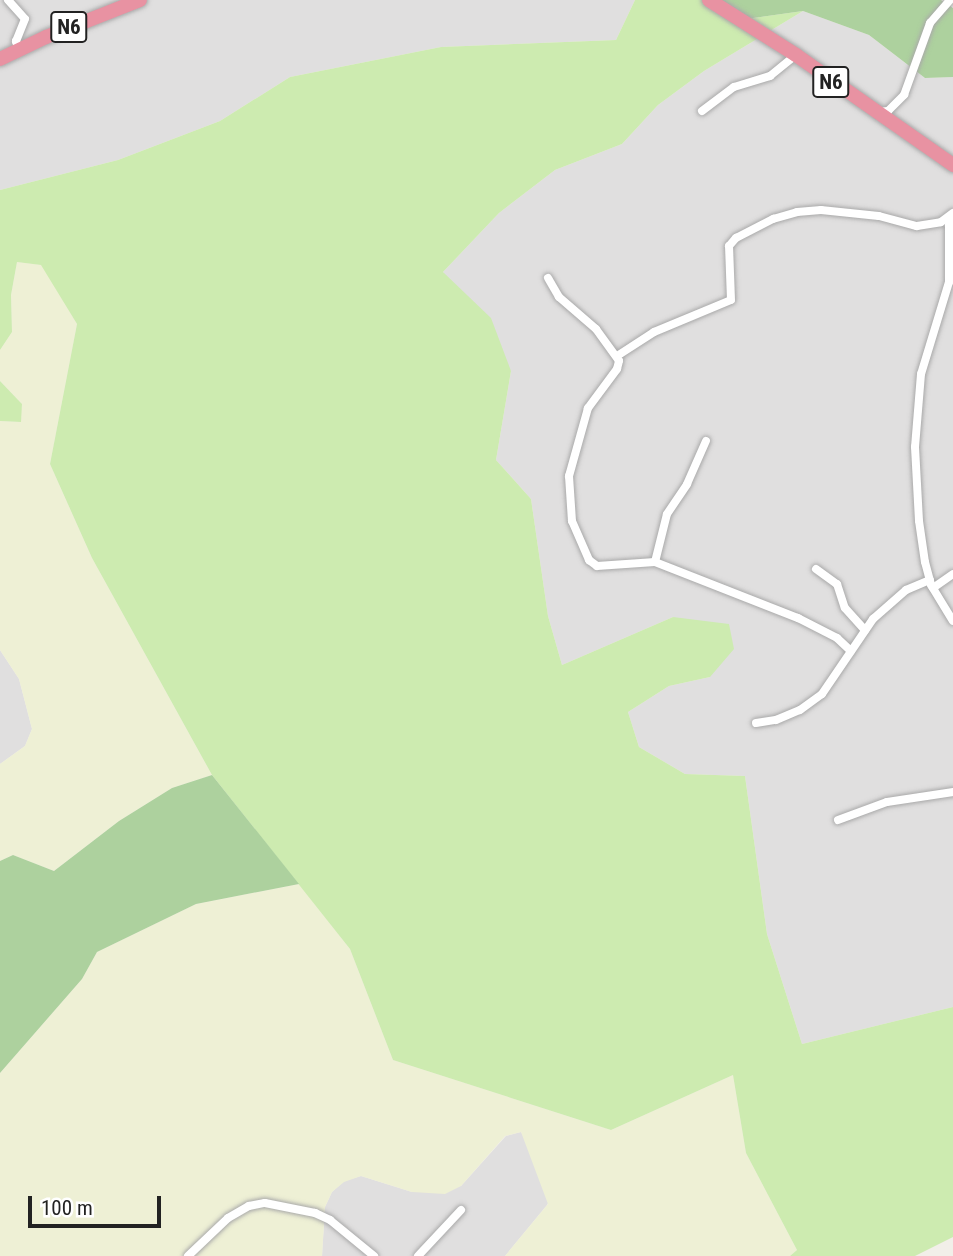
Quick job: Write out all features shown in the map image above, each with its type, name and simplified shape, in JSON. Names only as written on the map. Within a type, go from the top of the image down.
[{"type":"highway","name":"N6","points":[[0,59],[18,49],[139,0]]},
{"type":"highway","name":"N6","points":[[709,0],[796,55],[875,113],[953,165]]},
{"type":"street","points":[[8,0],[24,19],[16,41],[18,49]]},
{"type":"street","points":[[875,113],[888,111],[904,95],[930,23],[950,0]]},
{"type":"street","points":[[702,111],[734,87],[770,76],[796,55]]},
{"type":"street","points":[[617,356],[654,332],[731,300],[729,246],[736,238],[773,219],[821,210],[879,216],[917,226],[940,222],[953,214]]},
{"type":"street","points":[[953,214],[949,225],[949,282],[920,374],[915,447],[919,521],[931,584],[953,621]]},
{"type":"street","points":[[548,278],[559,297],[597,328],[617,356],[619,365],[589,408],[569,484],[572,521],[592,564],[655,562],[798,618],[837,638],[851,651]]},
{"type":"street","points":[[655,562],[667,514],[687,484],[706,442]]},
{"type":"street","points":[[816,569],[837,584],[845,608],[864,630]]},
{"type":"street","points":[[755,723],[776,720],[800,710],[822,694],[864,630],[906,590],[931,584],[953,574]]},
{"type":"street","points":[[838,820],[905,797],[953,792]]},
{"type":"street","points":[[188,1256],[228,1218],[249,1206],[265,1203],[315,1213],[330,1220],[374,1256]]},
{"type":"street","points":[[418,1256],[461,1210]]},
{"type":"shaded area","points":[[0,0],[635,0],[616,40],[441,47],[290,77],[220,121],[118,160],[0,190]]},
{"type":"shaded area","points":[[803,11],[869,35],[925,78],[953,77],[953,1007],[802,1044],[767,934],[745,776],[685,774],[639,747],[628,712],[669,686],[710,677],[673,617],[562,665],[548,616],[531,499],[496,460],[511,371],[443,272],[499,213],[555,170],[622,144],[658,105],[704,71]]},
{"type":"shaded area","points":[[0,650],[19,679],[32,729],[25,746],[0,764]]},
{"type":"shaded area","points":[[521,1132],[554,1190],[547,1205],[505,1256],[322,1256],[325,1207],[332,1192],[344,1181],[361,1176],[412,1192],[461,1186],[506,1136]]},
{"type":"green space","points":[[635,0],[721,0],[746,19],[803,11],[704,71],[658,105],[622,144],[555,170],[499,213],[443,272],[491,318],[511,371],[496,460],[531,499],[548,616],[562,665],[673,617],[729,624],[734,649],[710,677],[669,686],[628,712],[639,747],[685,774],[745,776],[767,934],[802,1044],[953,1007],[953,1237],[915,1256],[790,1256],[797,1250],[746,1153],[733,1075],[611,1130],[393,1060],[350,949],[212,775],[92,558],[50,464],[77,324],[41,265],[17,262],[11,295],[12,332],[0,350],[0,190],[118,160],[220,121],[290,77],[441,47],[616,40]]},
{"type":"green space","points":[[721,0],[941,0],[953,8],[953,77],[925,78],[869,35],[803,11],[746,19]]},
{"type":"green space","points":[[17,262],[42,265],[77,324],[50,464],[92,558],[212,775],[172,788],[119,821],[54,871],[13,855],[0,861],[0,764],[25,746],[32,729],[19,679],[0,650],[0,421],[20,422],[22,404],[0,381],[0,350],[12,332],[11,295]]},
{"type":"green space","points":[[0,381],[22,404],[21,422],[0,421]]},
{"type":"green space","points":[[212,775],[299,884],[196,904],[97,952],[82,979],[0,1073],[0,861],[13,855],[54,871],[119,821],[172,788]]},
{"type":"green space","points":[[299,884],[350,949],[393,1060],[611,1130],[733,1075],[746,1153],[797,1250],[790,1256],[505,1256],[548,1204],[521,1132],[505,1136],[461,1186],[445,1194],[412,1192],[361,1176],[344,1182],[332,1192],[325,1207],[322,1256],[0,1256],[0,1073],[82,979],[97,952],[196,904]]}]
